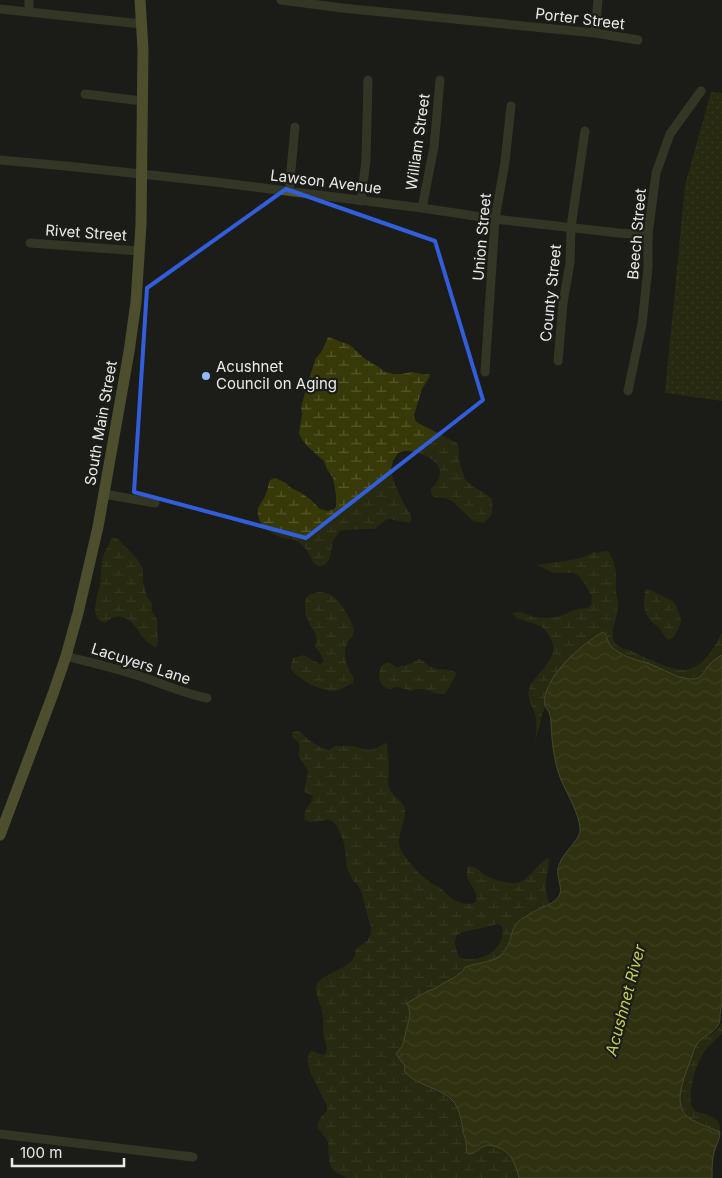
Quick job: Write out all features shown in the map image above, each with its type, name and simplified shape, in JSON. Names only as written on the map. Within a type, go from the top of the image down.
[{"type":"main road","name":"South Main Street","points":[[0,835],[53,694],[78,613],[95,544],[134,319],[138,285],[142,175],[142,24],[140,0]]},
{"type":"street","points":[[29,0],[29,12]]},
{"type":"street","name":"Porter Street","points":[[281,0],[342,8],[595,33],[638,40]]},
{"type":"street","points":[[595,33],[598,0]]},
{"type":"street","points":[[0,9],[142,24]]},
{"type":"street","points":[[361,201],[366,160],[368,80]]},
{"type":"street","name":"William Street","points":[[422,208],[434,147],[440,80]]},
{"type":"street","name":"Beech Street","points":[[628,391],[642,324],[648,268],[648,235],[656,173],[670,134],[701,91]]},
{"type":"street","points":[[85,94],[142,101]]},
{"type":"street","name":"Union Street","points":[[485,372],[495,219],[511,106]]},
{"type":"street","points":[[288,192],[295,128]]},
{"type":"street","name":"County Street","points":[[558,361],[563,302],[570,263],[571,227],[584,131]]},
{"type":"street","name":"Lawson Avenue","points":[[0,160],[215,182],[495,219],[648,235]]},
{"type":"street","name":"Rivet Street","points":[[30,243],[139,251]]},
{"type":"street","points":[[104,494],[155,503]]},
{"type":"street","name":"Lacuyers Lane","points":[[66,656],[157,682],[190,695],[207,698]]},
{"type":"street","points":[[0,1134],[193,1157]]},
{"type":"highlighted area","points":[[286,189],[435,241],[483,400],[306,538],[134,492],[147,288]]},
{"type":"green space","points":[[711,92],[722,93],[722,401],[665,393],[685,185]]},
{"type":"green space","points":[[328,337],[350,345],[365,359],[383,371],[394,374],[412,372],[429,374],[430,376],[422,389],[414,415],[415,420],[457,443],[459,460],[465,479],[492,499],[492,513],[487,520],[483,523],[473,521],[452,501],[445,498],[436,498],[432,495],[431,489],[440,475],[439,467],[427,456],[405,451],[398,453],[391,469],[395,485],[411,515],[410,523],[389,519],[375,529],[340,531],[333,541],[329,560],[324,565],[318,566],[299,542],[284,539],[270,532],[261,523],[258,512],[259,506],[266,494],[270,480],[275,478],[300,492],[320,509],[328,511],[336,507],[333,478],[324,461],[307,446],[299,433],[301,408],[307,385],[316,358],[322,351]]},
{"type":"green space","points":[[114,537],[138,560],[143,569],[143,581],[147,597],[152,603],[152,611],[157,619],[158,640],[155,647],[144,639],[130,621],[119,616],[105,623],[100,621],[95,612],[102,560],[111,538]]},
{"type":"green space","points":[[594,552],[609,552],[616,571],[618,606],[613,628],[613,640],[616,644],[661,664],[684,670],[695,666],[705,659],[722,633],[722,655],[701,676],[690,679],[679,677],[621,654],[608,641],[606,634],[588,641],[581,649],[575,652],[548,685],[545,707],[535,742],[536,718],[528,693],[532,682],[550,660],[553,649],[552,643],[542,627],[519,619],[512,613],[550,618],[578,609],[588,608],[591,605],[592,597],[579,576],[573,573],[553,573],[537,565],[574,559]]},
{"type":"green space","points":[[648,589],[674,602],[678,611],[681,619],[680,624],[674,637],[668,640],[647,615],[644,599],[645,590]]},
{"type":"green space","points":[[318,592],[328,593],[336,599],[349,617],[354,630],[345,653],[347,666],[354,678],[353,683],[334,691],[310,684],[291,669],[293,658],[304,655],[320,664],[324,662],[315,647],[316,635],[308,622],[305,609],[307,596]]},
{"type":"green space","points":[[419,659],[434,668],[457,673],[446,693],[438,694],[422,689],[412,691],[400,687],[390,689],[384,687],[381,683],[380,669],[386,663],[391,663],[397,667]]},
{"type":"green space","points":[[299,731],[313,743],[329,750],[335,746],[351,746],[371,750],[385,743],[387,744],[388,785],[393,795],[403,804],[405,810],[399,839],[400,848],[420,874],[460,903],[476,902],[475,892],[467,877],[468,866],[476,868],[493,879],[514,883],[522,881],[548,858],[546,887],[550,904],[536,910],[518,922],[514,927],[505,950],[497,958],[482,964],[471,965],[455,977],[428,991],[410,1009],[407,1030],[400,1049],[405,1066],[417,1082],[444,1094],[454,1102],[462,1120],[466,1151],[476,1153],[488,1145],[502,1149],[512,1159],[519,1178],[348,1178],[335,1172],[329,1163],[328,1143],[317,1126],[327,1110],[327,1106],[311,1074],[307,1060],[310,1051],[323,1055],[326,1053],[323,1035],[323,1014],[316,988],[321,979],[344,967],[352,960],[356,949],[367,941],[370,936],[371,928],[361,891],[353,881],[347,868],[344,843],[337,826],[328,820],[310,822],[305,820],[306,811],[313,797],[304,791],[308,771],[299,757],[300,745],[292,737],[293,732]],"holes":[[[495,924],[502,927],[500,943],[489,954],[474,959],[459,957],[455,945],[458,935],[466,931],[481,929]]]},
{"type":"green space","points":[[722,1022],[722,1034],[707,1048],[700,1058],[693,1080],[691,1095],[693,1108],[717,1120],[720,1125],[720,1132],[692,1120],[682,1108],[680,1095],[683,1079],[696,1044],[702,1038],[717,1030]]},
{"type":"water","name":"Acushnet River","points":[[603,632],[611,646],[621,654],[679,677],[697,678],[722,655],[722,1002],[720,1021],[715,1029],[696,1046],[680,1094],[682,1108],[688,1117],[720,1132],[713,1155],[712,1178],[519,1178],[512,1159],[502,1149],[488,1145],[468,1154],[458,1109],[454,1102],[443,1093],[409,1076],[404,1071],[405,1066],[396,1054],[402,1045],[409,1019],[410,1012],[407,1003],[455,977],[465,967],[490,961],[501,955],[509,943],[516,924],[524,917],[552,903],[559,896],[561,891],[558,867],[578,837],[580,828],[555,761],[550,717],[545,706],[545,696],[549,685],[565,663],[585,644]]},
{"type":"place","name":"Acushnet Council on Aging","points":[[206,376]]}]
